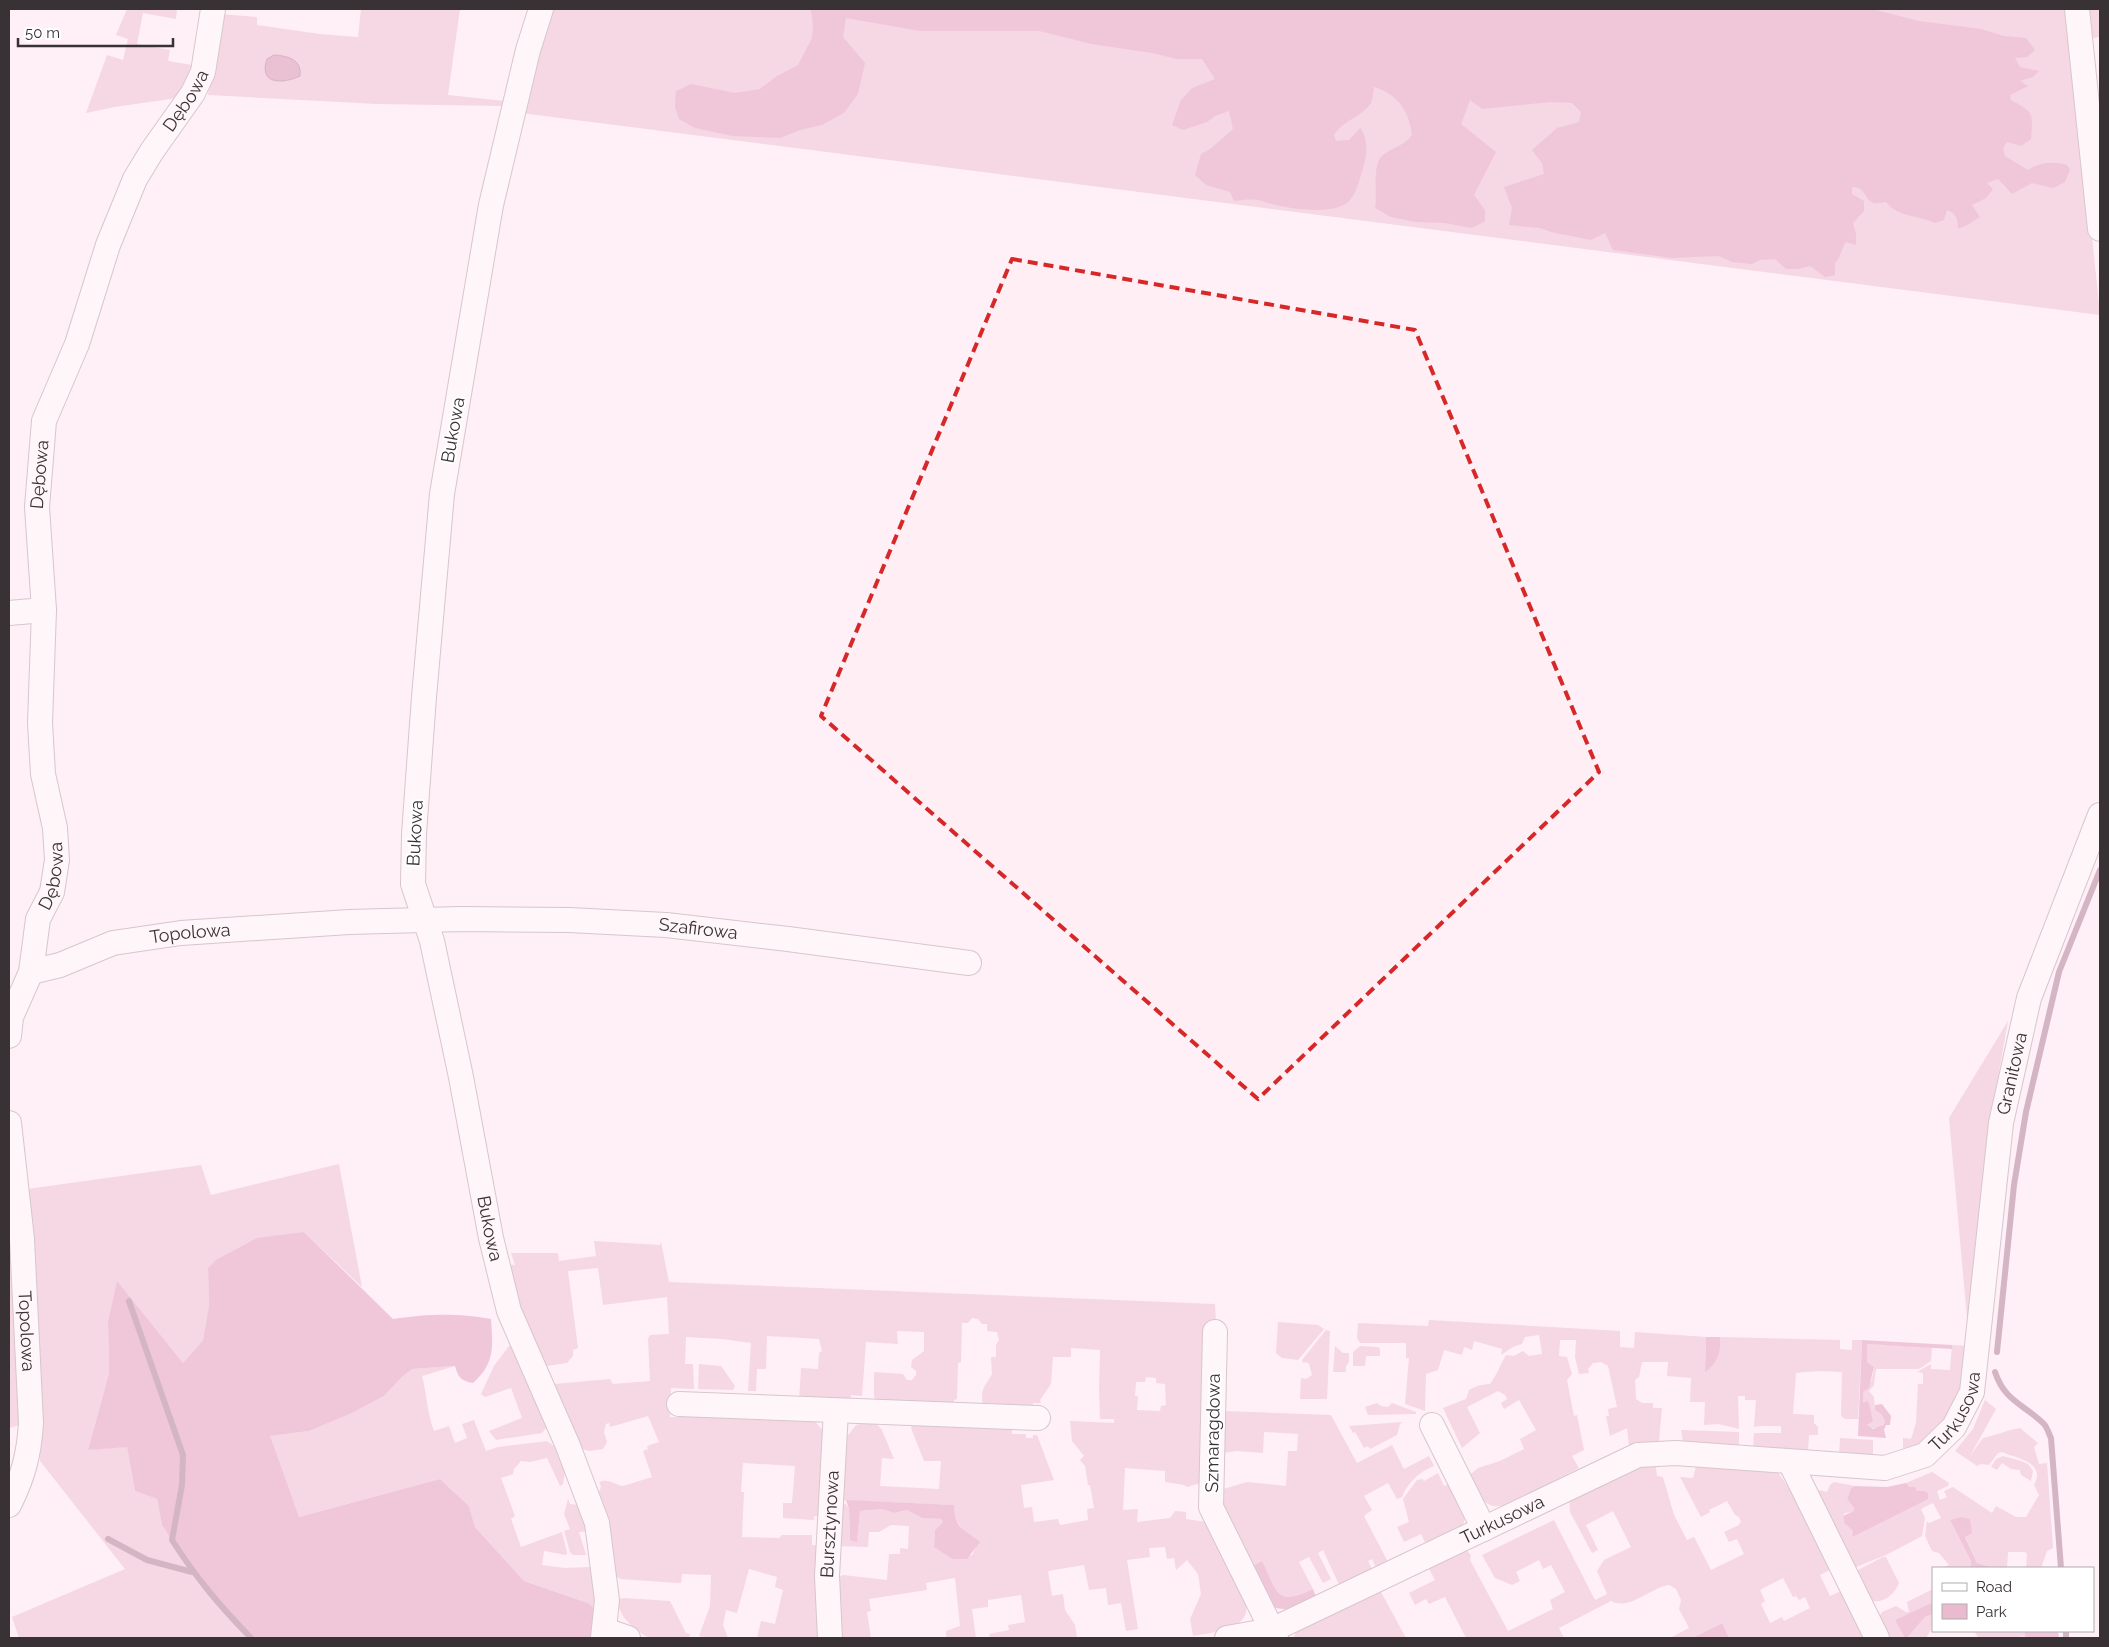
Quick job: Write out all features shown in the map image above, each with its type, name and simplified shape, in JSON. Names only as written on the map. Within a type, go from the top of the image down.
[{"type":"street","name":"Dębowa","points":[[31,972],[38,919],[52,892],[57,860],[55,828],[43,774],[40,723],[44,610],[37,507],[44,421],[77,344],[108,245],[135,179],[152,151],[193,93],[203,72],[213,9]]},
{"type":"street","name":"Bukowa","points":[[540,9],[528,50],[491,205],[442,494],[421,736],[414,834],[413,884],[432,941],[461,1077],[491,1238],[509,1311],[568,1446],[597,1523],[608,1600],[604,1634]]},
{"type":"street","points":[[2077,9],[2100,229]]},
{"type":"street","points":[[9,613],[44,610]]},
{"type":"street","name":"Granitowa","points":[[1977,1343],[2002,1123],[2030,998],[2100,815]]},
{"type":"street","points":[[349,922],[388,912],[398,904],[413,884]]},
{"type":"street","name":"Topolowa","points":[[31,972],[60,965],[113,944],[181,933],[349,922],[424,920]]},
{"type":"street","name":"Szafirowa","points":[[424,920],[569,920],[666,925],[969,963]]},
{"type":"street","points":[[9,1036],[11,1017],[31,972]]},
{"type":"street","name":"Topolowa","points":[[9,1123],[22,1239],[31,1424],[30,1451],[23,1474],[9,1505]]},
{"type":"street","name":"Szmaragdowa","points":[[1215,1332],[1211,1506],[1274,1634]]},
{"type":"street","name":"Turkusowa","points":[[1227,1638],[1274,1634],[1484,1529],[1638,1456],[1676,1453],[1885,1468],[1925,1456],[1954,1428],[1972,1392],[1977,1343]]},
{"type":"street","points":[[679,1404],[1038,1418]]},
{"type":"street","name":"Bursztynowa","points":[[830,1638],[827,1576],[836,1411]]},
{"type":"street","points":[[1432,1425],[1484,1529]]},
{"type":"street","points":[[1790,1462],[1878,1638]]},
{"type":"street","points":[[604,1634],[628,1638]]},
{"type":"highlighted area","points":[[1012,259],[1415,330],[1599,772],[1258,1099],[821,716]]},
{"type":"green space","points":[[127,9],[177,9],[176,19],[143,13],[137,44],[170,50],[168,61],[192,65],[177,98],[86,113],[107,55],[123,60],[128,39],[116,35]]},
{"type":"green space","points":[[361,9],[460,9],[448,95],[505,101],[503,106],[377,104],[208,95],[220,14],[257,17],[257,25],[320,34],[358,37]]},
{"type":"green space","points":[[541,9],[2069,9],[2100,315],[513,112]]},
{"type":"green space","points":[[2083,9],[2100,9],[2100,37],[2087,39]]},
{"type":"green space","points":[[2008,1021],[1990,1122],[1969,1340],[1949,1118]]},
{"type":"green space","points":[[339,1164],[362,1287],[304,1232],[208,1268],[209,1305],[203,1340],[183,1363],[117,1282],[108,1320],[109,1373],[88,1450],[127,1446],[135,1491],[157,1499],[162,1525],[192,1572],[214,1600],[251,1638],[19,1638],[12,1617],[125,1569],[40,1461],[31,1232],[27,1189],[201,1165],[211,1195]]},
{"type":"green space","points":[[594,1241],[660,1245],[661,1242],[669,1282],[1215,1304],[1216,1323],[1201,1483],[1187,1487],[1165,1482],[1165,1471],[1125,1468],[1123,1510],[1138,1509],[1137,1522],[1170,1518],[1175,1511],[1186,1512],[1186,1519],[1206,1522],[1246,1603],[1246,1612],[1236,1625],[1219,1631],[1193,1636],[1190,1619],[1201,1594],[1198,1574],[1187,1560],[1176,1570],[1174,1558],[1167,1559],[1165,1547],[1149,1548],[1150,1557],[1127,1560],[1138,1629],[1126,1631],[1121,1603],[1108,1605],[1106,1588],[1089,1590],[1084,1565],[1048,1571],[1052,1596],[1063,1594],[1065,1610],[1075,1625],[1077,1638],[990,1638],[989,1634],[1009,1630],[1008,1625],[1025,1622],[1021,1595],[988,1600],[988,1607],[972,1609],[976,1638],[946,1638],[946,1631],[960,1626],[955,1578],[926,1583],[927,1590],[869,1599],[871,1611],[867,1612],[871,1638],[838,1638],[835,1579],[843,1575],[887,1580],[889,1554],[900,1554],[900,1548],[908,1549],[909,1526],[891,1525],[879,1532],[869,1532],[868,1547],[835,1546],[837,1503],[846,1504],[849,1509],[850,1540],[857,1541],[860,1511],[882,1509],[894,1513],[907,1510],[922,1518],[941,1519],[943,1522],[935,1530],[934,1547],[952,1559],[972,1555],[976,1547],[954,1518],[954,1505],[837,1500],[846,1438],[856,1425],[874,1421],[882,1430],[894,1459],[882,1458],[880,1486],[939,1489],[941,1461],[924,1461],[911,1428],[915,1421],[1012,1425],[1012,1434],[1026,1434],[1026,1438],[1033,1438],[1033,1435],[1037,1435],[1054,1480],[1021,1485],[1024,1508],[1032,1507],[1034,1522],[1058,1519],[1060,1525],[1088,1520],[1087,1509],[1094,1508],[1085,1466],[1080,1460],[1084,1456],[1072,1441],[1070,1421],[1114,1423],[1114,1419],[1100,1419],[1100,1350],[1071,1348],[1071,1357],[1053,1357],[1051,1384],[1040,1400],[1041,1403],[1033,1403],[1032,1411],[983,1405],[983,1391],[992,1374],[991,1357],[996,1357],[996,1345],[999,1340],[997,1332],[987,1331],[987,1324],[982,1324],[978,1319],[972,1318],[968,1323],[962,1323],[961,1362],[958,1363],[957,1399],[954,1400],[953,1407],[876,1404],[874,1372],[903,1374],[907,1380],[912,1380],[916,1375],[916,1371],[911,1367],[912,1360],[924,1351],[924,1332],[897,1331],[898,1344],[866,1342],[862,1396],[851,1395],[850,1403],[799,1401],[801,1368],[818,1369],[819,1353],[822,1351],[819,1339],[767,1336],[766,1369],[757,1369],[756,1391],[748,1391],[751,1343],[686,1337],[685,1364],[693,1364],[694,1389],[671,1388],[670,1417],[681,1417],[682,1411],[813,1419],[823,1431],[821,1517],[814,1516],[814,1520],[783,1518],[783,1503],[792,1503],[795,1466],[743,1463],[741,1492],[744,1492],[742,1537],[779,1538],[782,1535],[812,1535],[812,1545],[820,1546],[824,1638],[757,1638],[761,1621],[775,1624],[783,1590],[775,1587],[777,1577],[749,1569],[737,1613],[726,1610],[723,1625],[728,1638],[699,1636],[710,1606],[711,1575],[682,1574],[681,1583],[621,1579],[615,1576],[594,1493],[599,1492],[601,1486],[599,1482],[609,1481],[623,1486],[652,1477],[643,1451],[648,1449],[647,1446],[659,1442],[648,1416],[610,1427],[609,1423],[606,1424],[604,1432],[607,1442],[603,1449],[589,1451],[582,1449],[552,1387],[554,1384],[610,1379],[613,1384],[650,1381],[648,1339],[650,1335],[669,1334],[667,1297],[603,1305],[598,1268],[568,1271],[578,1348],[573,1350],[573,1356],[567,1363],[547,1366],[545,1368],[522,1316],[506,1264],[515,1265],[511,1253],[558,1253],[559,1261],[596,1256]],"holes":[[[1146,1377],[1156,1378],[1156,1383],[1165,1384],[1166,1405],[1161,1406],[1160,1411],[1137,1410],[1136,1382],[1145,1382]]]},
{"type":"green space","points":[[9,1244],[11,1246],[20,1425],[9,1428]]},
{"type":"green space","points":[[1429,1320],[1620,1331],[1620,1347],[1634,1348],[1635,1332],[1706,1337],[1705,1371],[1717,1356],[1720,1347],[1720,1337],[1840,1340],[1840,1349],[1852,1350],[1852,1340],[1862,1340],[1858,1419],[1845,1419],[1841,1416],[1842,1372],[1818,1371],[1796,1373],[1793,1414],[1814,1415],[1814,1423],[1818,1427],[1818,1435],[1809,1435],[1808,1451],[1753,1447],[1754,1433],[1781,1433],[1781,1426],[1754,1427],[1756,1400],[1745,1400],[1745,1396],[1738,1396],[1739,1429],[1719,1424],[1704,1425],[1705,1402],[1690,1402],[1691,1378],[1667,1376],[1668,1362],[1642,1362],[1639,1377],[1635,1380],[1636,1399],[1642,1403],[1653,1403],[1653,1408],[1662,1408],[1659,1441],[1629,1446],[1627,1428],[1610,1436],[1606,1416],[1609,1416],[1608,1409],[1617,1407],[1608,1366],[1601,1362],[1593,1363],[1588,1369],[1589,1373],[1579,1374],[1575,1357],[1576,1340],[1560,1340],[1559,1356],[1567,1357],[1572,1374],[1567,1380],[1574,1416],[1577,1415],[1584,1450],[1572,1456],[1579,1468],[1511,1503],[1503,1506],[1489,1505],[1475,1491],[1467,1477],[1478,1468],[1500,1461],[1524,1449],[1520,1439],[1536,1430],[1519,1400],[1504,1409],[1501,1403],[1507,1399],[1505,1395],[1498,1391],[1467,1407],[1480,1433],[1462,1448],[1443,1408],[1466,1399],[1469,1390],[1476,1386],[1490,1384],[1506,1355],[1514,1356],[1523,1351],[1529,1356],[1542,1354],[1539,1335],[1525,1337],[1522,1344],[1513,1347],[1501,1355],[1502,1349],[1474,1341],[1472,1350],[1464,1347],[1462,1355],[1444,1350],[1438,1370],[1426,1374],[1425,1411],[1405,1404],[1409,1358],[1406,1358],[1406,1343],[1360,1343],[1357,1338],[1358,1323],[1428,1326]]},
{"type":"green space","points":[[1278,1322],[1318,1325],[1324,1329],[1298,1360],[1282,1358],[1276,1353]]},
{"type":"green space","points":[[1326,1330],[1330,1331],[1327,1399],[1300,1399],[1301,1378],[1306,1379],[1312,1375],[1309,1364],[1303,1363],[1302,1360]]},
{"type":"green space","points":[[1867,1344],[1932,1347],[1931,1361],[1919,1369],[1876,1369],[1874,1385],[1869,1391],[1874,1397],[1875,1410],[1881,1414],[1885,1421],[1880,1428],[1869,1428],[1867,1424],[1870,1421],[1870,1406],[1867,1401],[1863,1404],[1863,1392],[1871,1381],[1874,1367],[1867,1362]]},
{"type":"green space","points":[[1952,1345],[1968,1346],[1956,1399],[1944,1423],[1935,1433],[1922,1443],[1903,1452],[1903,1438],[1911,1439],[1916,1423],[1918,1384],[1923,1384],[1923,1373],[1917,1372],[1931,1364],[1931,1369],[1950,1370]]},
{"type":"green space","points":[[509,1346],[513,1347],[547,1427],[542,1433],[496,1440],[489,1431],[522,1418],[511,1388],[485,1397],[481,1394],[494,1366]]},
{"type":"green space","points":[[1335,1346],[1343,1353],[1349,1353],[1346,1372],[1333,1372]]},
{"type":"green space","points":[[1360,1346],[1378,1347],[1380,1349],[1380,1356],[1366,1356],[1365,1366],[1353,1366],[1353,1352]]},
{"type":"green space","points":[[699,1364],[721,1366],[735,1386],[733,1390],[698,1389]]},
{"type":"green space","points":[[455,1366],[422,1376],[434,1431],[449,1426],[455,1443],[467,1438],[462,1424],[474,1420],[486,1451],[498,1447],[547,1441],[554,1446],[565,1472],[563,1484],[560,1486],[547,1458],[530,1462],[521,1461],[514,1469],[513,1474],[501,1478],[515,1516],[511,1519],[521,1547],[562,1532],[566,1555],[544,1551],[542,1565],[565,1568],[590,1567],[600,1613],[588,1603],[524,1581],[475,1527],[469,1506],[440,1479],[299,1517],[269,1436],[309,1431],[350,1414],[384,1396],[412,1369]]},
{"type":"green space","points":[[1985,1400],[1996,1409],[1970,1456],[1983,1438],[2020,1428],[2038,1443],[2034,1447],[2039,1464],[2047,1463],[2053,1548],[2047,1551],[2041,1567],[2026,1567],[2027,1554],[2025,1552],[2008,1552],[2007,1567],[1991,1567],[1977,1563],[1965,1536],[1960,1517],[1950,1520],[1971,1561],[1970,1567],[1944,1567],[1949,1565],[1939,1553],[1932,1551],[1925,1536],[1927,1521],[1929,1523],[1941,1518],[1933,1503],[1921,1509],[1925,1518],[1922,1536],[1888,1554],[1854,1568],[1818,1494],[1819,1490],[1827,1492],[1830,1485],[1834,1482],[1855,1486],[1851,1488],[1847,1499],[1854,1508],[1854,1512],[1845,1513],[1843,1516],[1844,1523],[1853,1531],[1853,1536],[1917,1491],[1915,1487],[1910,1487],[1906,1483],[1932,1472],[1949,1483],[1948,1486],[1937,1491],[1940,1500],[1947,1497],[1944,1491],[1953,1487],[1992,1513],[1996,1506],[2016,1517],[2026,1517],[2039,1495],[2034,1485],[2037,1477],[2033,1466],[2028,1462],[2002,1452],[1998,1453],[1989,1465],[1981,1464],[1977,1466],[1955,1451],[1973,1429]]},
{"type":"green space","points":[[1377,1403],[1388,1407],[1392,1403],[1416,1412],[1416,1414],[1368,1415],[1365,1407]]},
{"type":"green space","points":[[1223,1411],[1331,1415],[1357,1463],[1392,1445],[1404,1469],[1429,1456],[1434,1466],[1415,1478],[1407,1487],[1402,1497],[1397,1499],[1388,1483],[1364,1496],[1372,1510],[1364,1516],[1390,1566],[1378,1572],[1372,1559],[1368,1561],[1374,1573],[1341,1589],[1323,1550],[1318,1553],[1331,1579],[1323,1583],[1309,1557],[1299,1562],[1313,1589],[1291,1597],[1279,1593],[1262,1561],[1248,1568],[1224,1518],[1220,1490],[1247,1482],[1286,1486],[1288,1451],[1297,1451],[1298,1434],[1264,1432],[1263,1453],[1237,1451],[1222,1453]]},
{"type":"green space","points":[[1403,1422],[1400,1424],[1397,1435],[1370,1449],[1368,1446],[1364,1448],[1355,1432],[1353,1433],[1349,1426]]},
{"type":"green space","points":[[1681,1430],[1739,1432],[1739,1446],[1683,1442]]},
{"type":"green space","points":[[1840,1438],[1873,1440],[1873,1459],[1839,1456]]},
{"type":"green space","points":[[2003,1456],[2028,1464],[2033,1471],[2031,1481],[2021,1475],[2020,1470],[2011,1469],[2002,1463],[1997,1470],[1991,1467],[1996,1459]]},
{"type":"green space","points":[[1655,1460],[1657,1476],[1663,1477],[1674,1515],[1687,1540],[1694,1537],[1711,1570],[1744,1554],[1737,1539],[1729,1542],[1724,1532],[1739,1525],[1741,1521],[1727,1501],[1709,1510],[1710,1512],[1701,1517],[1680,1477],[1693,1478],[1697,1462],[1776,1470],[1800,1504],[1834,1568],[1820,1575],[1830,1596],[1841,1591],[1870,1638],[1729,1638],[1721,1623],[1692,1638],[1670,1638],[1689,1628],[1679,1609],[1681,1600],[1676,1589],[1669,1585],[1625,1603],[1611,1601],[1559,1628],[1564,1638],[1466,1638],[1445,1597],[1429,1604],[1426,1599],[1415,1605],[1409,1593],[1435,1580],[1428,1567],[1465,1549],[1471,1555],[1470,1560],[1508,1631],[1553,1609],[1550,1600],[1565,1592],[1551,1565],[1543,1569],[1539,1560],[1516,1572],[1520,1581],[1512,1585],[1495,1578],[1482,1555],[1554,1520],[1595,1600],[1607,1594],[1597,1571],[1604,1560],[1631,1547],[1613,1511],[1586,1525],[1598,1550],[1592,1553],[1570,1512],[1569,1493]],"holes":[[[1783,1578],[1793,1597],[1796,1596],[1799,1600],[1805,1597],[1810,1608],[1784,1621],[1782,1617],[1770,1623],[1761,1604],[1765,1601],[1760,1590]]]},
{"type":"green space","points":[[1438,1473],[1444,1486],[1452,1483],[1463,1509],[1464,1524],[1460,1529],[1427,1546],[1421,1534],[1404,1542],[1397,1527],[1409,1522],[1403,1499],[1417,1480],[1423,1479],[1424,1481]]},
{"type":"green space","points":[[568,1499],[570,1504],[578,1505],[589,1531],[579,1532],[586,1555],[573,1555],[570,1552],[564,1531],[570,1529],[564,1514]]},
{"type":"green space","points":[[1886,1557],[1899,1583],[1889,1597],[1881,1601],[1871,1601],[1856,1571]]},
{"type":"green space","points":[[1932,1590],[1932,1602],[1895,1620],[1905,1638],[1889,1638],[1879,1617],[1882,1612],[1896,1606],[1909,1612],[1907,1602]]},
{"type":"green space","points":[[1381,1592],[1406,1638],[1293,1638],[1297,1631]]},
{"type":"green space","points":[[619,1599],[670,1601],[686,1633],[690,1634],[689,1638],[650,1638],[646,1636],[635,1629],[622,1615]]},
{"type":"green space","points":[[1932,1614],[1932,1628],[1926,1638],[1907,1638],[1925,1617]]},
{"type":"green space","points":[[1975,1632],[2024,1632],[2026,1638],[2022,1636],[2018,1638],[1978,1638]]},
{"type":"shaded area","points":[[811,9],[1872,9],[1919,21],[1981,29],[2004,36],[2026,38],[2035,50],[2027,57],[2015,58],[2020,67],[2039,71],[2033,77],[2020,81],[2028,86],[2010,95],[2011,100],[2028,111],[2032,118],[2031,139],[2021,146],[2007,142],[2003,148],[2005,156],[2028,170],[2037,165],[2057,163],[2067,165],[2070,170],[2065,182],[2053,188],[2032,183],[2012,194],[1998,179],[1987,183],[1993,189],[1986,198],[1972,205],[1980,217],[1958,229],[1956,217],[1947,210],[1944,220],[1935,223],[1902,213],[1886,202],[1874,203],[1868,199],[1863,191],[1852,187],[1852,194],[1864,201],[1864,211],[1853,223],[1856,245],[1846,242],[1835,263],[1835,275],[1825,277],[1810,266],[1786,269],[1775,259],[1760,260],[1752,264],[1732,262],[1719,256],[1672,258],[1613,250],[1605,233],[1591,240],[1540,228],[1509,225],[1512,208],[1504,187],[1544,174],[1542,163],[1532,150],[1557,128],[1579,122],[1581,112],[1572,103],[1550,102],[1482,109],[1470,100],[1461,124],[1496,152],[1474,195],[1485,210],[1485,221],[1472,228],[1445,223],[1416,222],[1391,217],[1375,208],[1376,172],[1379,160],[1387,152],[1406,142],[1412,135],[1408,118],[1401,105],[1390,94],[1382,90],[1374,87],[1372,101],[1367,108],[1342,126],[1334,135],[1336,141],[1349,140],[1360,128],[1366,142],[1365,158],[1358,185],[1350,200],[1344,205],[1324,210],[1313,210],[1290,208],[1259,200],[1234,201],[1230,192],[1206,185],[1195,175],[1201,154],[1210,149],[1233,129],[1229,111],[1215,116],[1207,122],[1183,130],[1172,125],[1181,100],[1192,88],[1215,79],[1202,59],[1177,59],[1152,53],[1092,44],[1039,31],[920,31],[846,18],[843,37],[865,63],[858,94],[844,113],[822,125],[800,130],[780,138],[732,136],[695,128],[679,119],[675,107],[676,91],[691,84],[735,93],[760,89],[777,76],[798,65],[812,38]]},
{"type":"shaded area","points":[[274,55],[285,56],[297,63],[300,76],[280,81],[269,78],[265,68],[267,59]]},
{"type":"shaded area","points":[[304,1232],[393,1319],[442,1315],[491,1319],[492,1346],[485,1369],[473,1383],[461,1378],[455,1366],[412,1369],[384,1396],[350,1414],[309,1431],[270,1436],[299,1517],[440,1479],[469,1506],[475,1527],[524,1581],[588,1603],[600,1613],[595,1638],[251,1638],[214,1600],[192,1572],[162,1525],[157,1499],[135,1491],[127,1447],[88,1450],[109,1373],[108,1321],[117,1281],[183,1363],[203,1340],[209,1305],[208,1268],[216,1260],[257,1238]]},
{"type":"shaded area","points":[[1706,1337],[1720,1337],[1720,1342],[1716,1361],[1705,1372]]},
{"type":"shaded area","points":[[1862,1340],[1952,1345],[1952,1349],[1867,1344],[1867,1362],[1874,1367],[1869,1388],[1863,1392],[1863,1403],[1867,1401],[1869,1403],[1873,1421],[1867,1425],[1873,1429],[1883,1425],[1885,1421],[1881,1414],[1875,1410],[1875,1405],[1882,1404],[1891,1416],[1890,1425],[1886,1425],[1884,1430],[1886,1438],[1858,1436]]},
{"type":"shaded area","points":[[1906,1483],[1910,1487],[1915,1487],[1917,1491],[1928,1493],[1928,1499],[1852,1537],[1853,1531],[1844,1523],[1843,1516],[1854,1511],[1854,1508],[1847,1499],[1851,1488],[1855,1486],[1887,1487]]},
{"type":"shaded area","points":[[846,1500],[954,1505],[954,1513],[958,1524],[980,1542],[967,1559],[952,1559],[934,1547],[935,1530],[943,1522],[941,1519],[922,1518],[907,1510],[894,1513],[882,1509],[860,1511],[857,1542],[850,1540],[849,1509]]},
{"type":"shaded area","points":[[1960,1517],[1970,1519],[1972,1533],[1965,1537],[1977,1563],[1991,1567],[1970,1567],[1971,1561],[1950,1520]]},
{"type":"shaded area","points":[[1262,1561],[1279,1593],[1291,1597],[1313,1589],[1317,1599],[1292,1608],[1279,1609],[1273,1607],[1262,1596],[1248,1568]]},
{"type":"shaded area","points":[[1932,1602],[1932,1614],[1925,1617],[1907,1638],[1905,1638],[1895,1620]]},
{"type":"shaded area","points":[[1722,1623],[1729,1638],[1692,1638]]},
{"type":"shaded area","points":[[2024,1632],[2058,1632],[2059,1638],[2026,1638]]},
{"type":"waterway","points":[[1997,1352],[2014,1185],[2026,1112],[2059,972],[2100,870]]},
{"type":"waterway","points":[[129,1301],[183,1455],[182,1485],[172,1540],[209,1591],[251,1638]]},
{"type":"waterway","points":[[1995,1372],[2004,1390],[2044,1424],[2051,1438],[2061,1567]]},
{"type":"waterway","points":[[108,1539],[147,1560],[192,1572]]},
{"type":"waterway","points":[[2066,1632],[2066,1638]]}]
